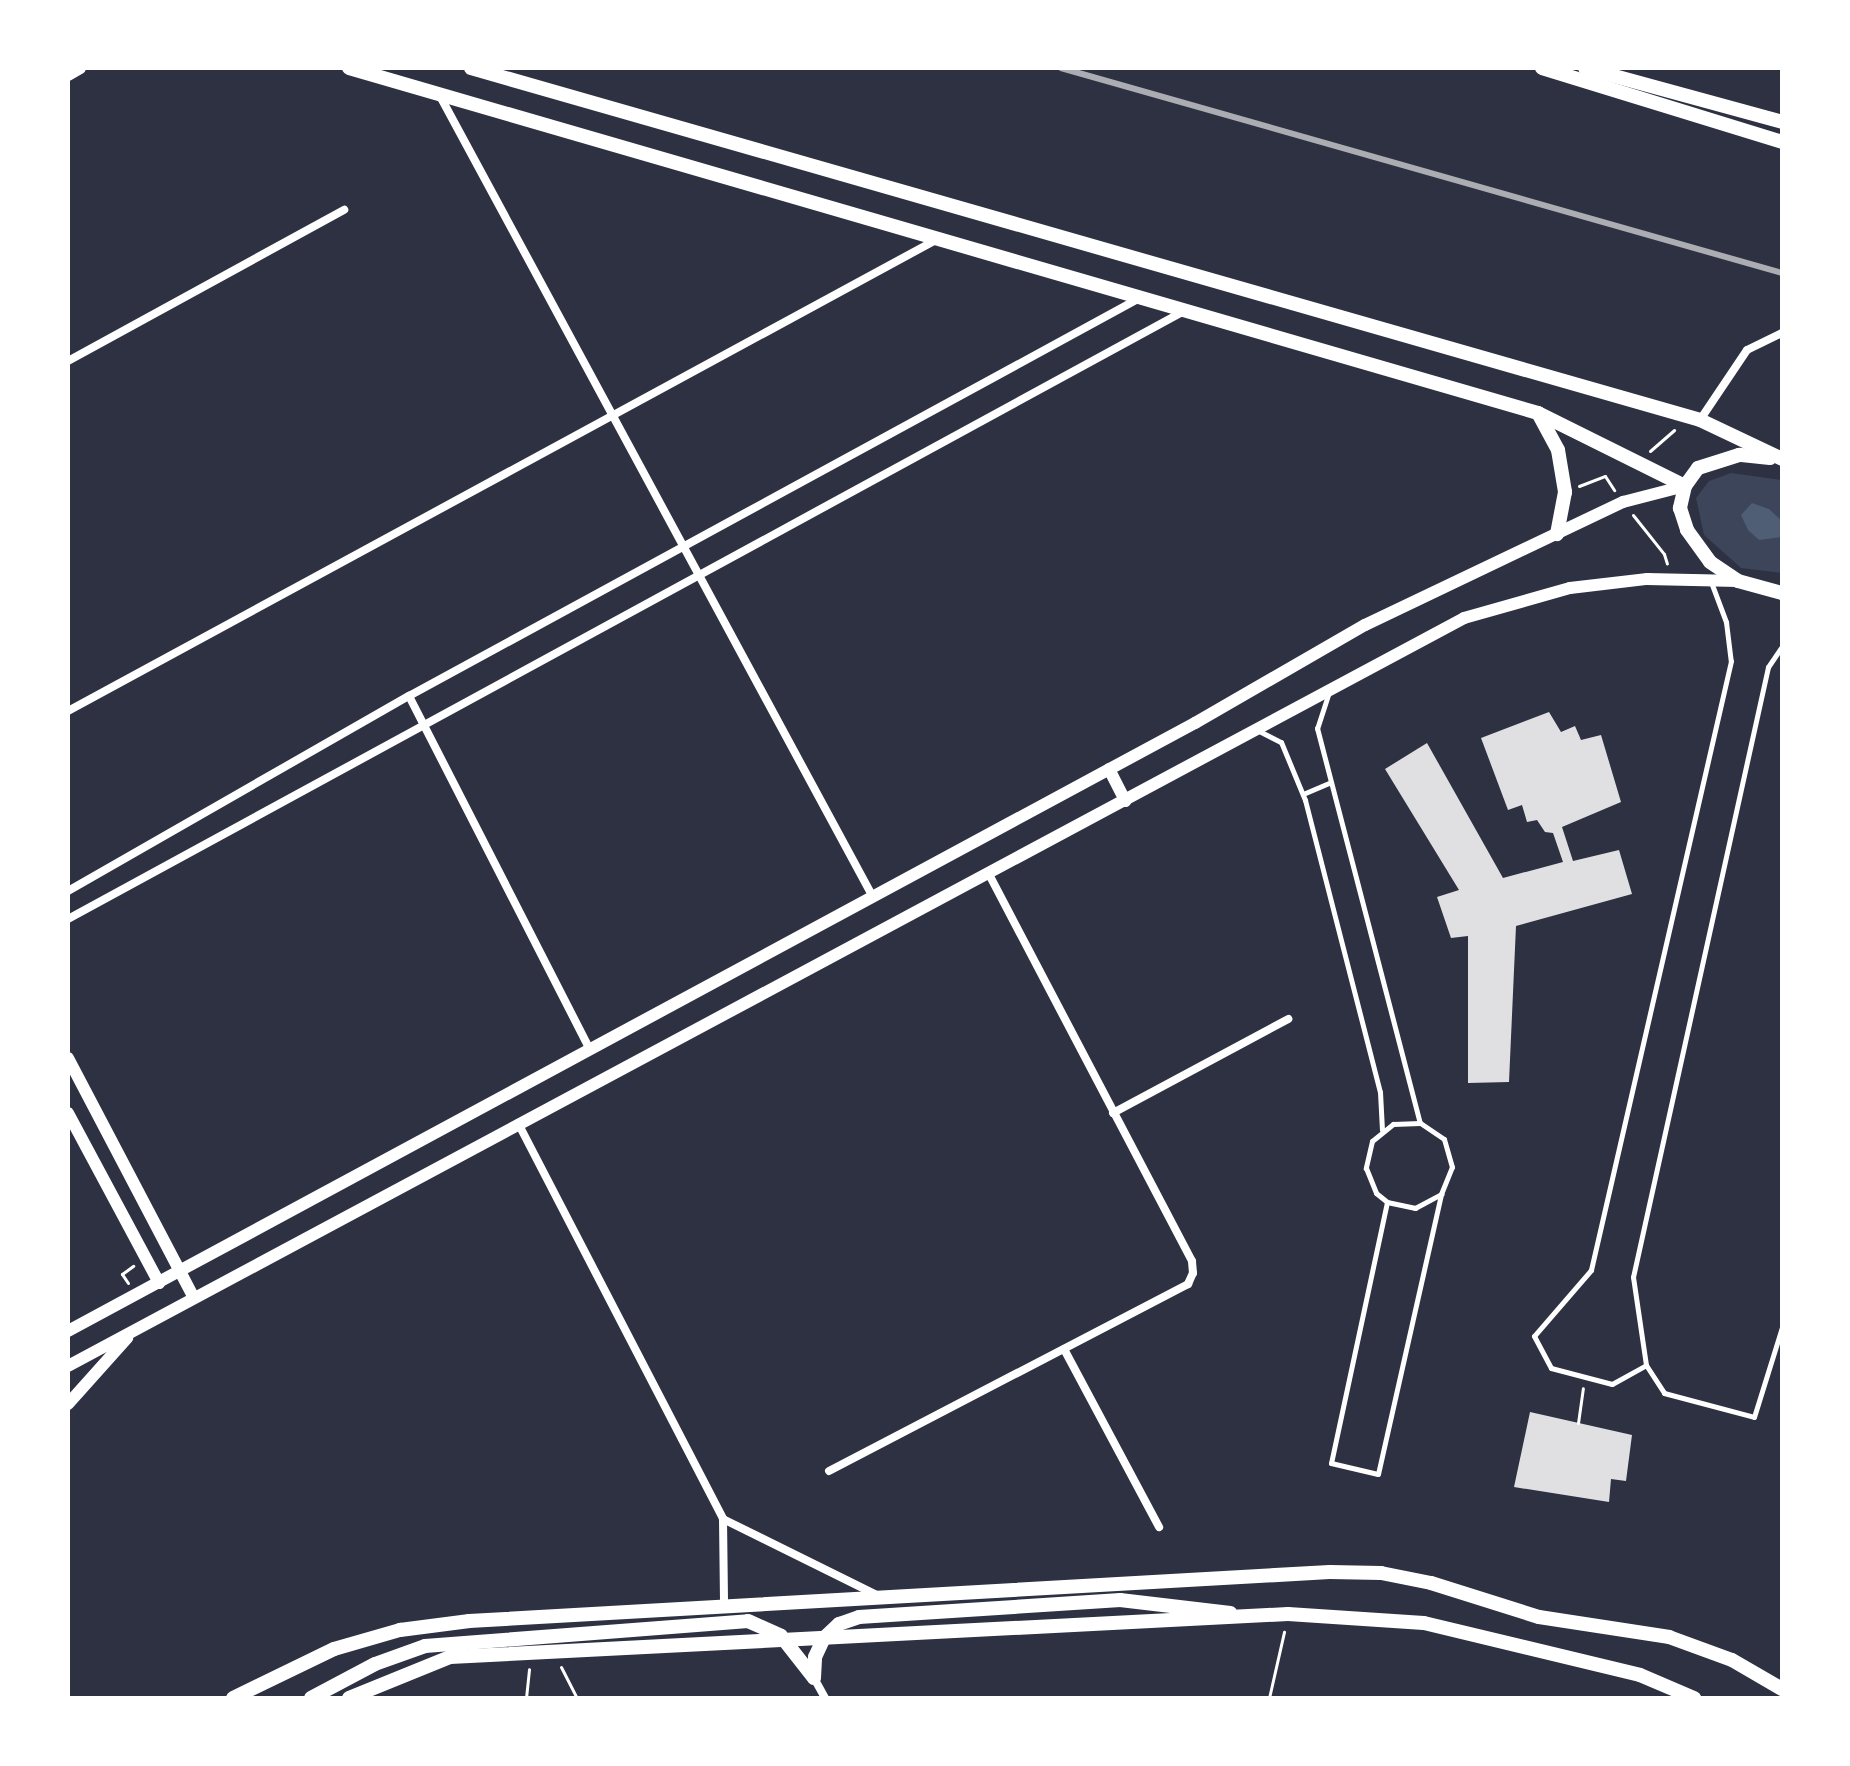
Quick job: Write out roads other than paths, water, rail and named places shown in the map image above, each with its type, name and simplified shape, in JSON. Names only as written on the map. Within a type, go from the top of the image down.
[{"type":"main road","points":[[349,68],[1538,413],[1685,486]]},
{"type":"main road","points":[[471,68],[1700,420],[1782,460]]},
{"type":"main road","points":[[1542,68],[1782,142]]},
{"type":"main road","points":[[1585,68],[1782,122]]},
{"type":"main road","points":[[1538,413],[1558,450],[1562,478],[1557,534]]},
{"type":"main road","points":[[1782,460],[1758,455],[1719,459],[1698,468],[1685,486],[1680,508],[1687,530],[1710,562],[1738,581],[1782,593]]},
{"type":"main road","points":[[241,1695],[334,1649],[400,1630],[469,1621],[1381,1573],[1431,1583],[1539,1617],[1669,1637],[1732,1660],[1782,1689]]},
{"type":"main road","points":[[814,1678],[815,1657],[824,1638],[839,1624],[859,1617],[1120,1600],[1246,1615]]},
{"type":"main road","points":[[450,1657],[1288,1614],[1424,1623],[1640,1675],[1694,1698]]},
{"type":"main road","points":[[311,1698],[400,1655],[477,1638],[748,1621],[781,1636],[814,1678]]},
{"type":"main road","points":[[348,1698],[450,1657],[477,1638]]},
{"type":"street","points":[[68,75],[80,68]]},
{"type":"street","points":[[439,94],[873,897]]},
{"type":"street","points":[[68,361],[344,210]]},
{"type":"street","points":[[68,711],[939,238]]},
{"type":"street","points":[[68,891],[409,696],[1141,297]]},
{"type":"street","points":[[68,919],[1186,311]]},
{"type":"street","points":[[1700,420],[1747,350],[1782,333]]},
{"type":"street","points":[[68,1331],[1109,769],[1365,625],[1623,502],[1685,486]]},
{"type":"street","points":[[68,1366],[193,1296],[1464,618],[1570,588],[1647,579],[1738,581]]},
{"type":"street","points":[[409,696],[590,1050]]},
{"type":"street","points":[[1109,769],[1125,801]]},
{"type":"street","points":[[829,1471],[1188,1284],[1193,1273],[988,873]]},
{"type":"street","points":[[1113,1113],[1288,1019]]},
{"type":"street","points":[[68,1058],[193,1296]]},
{"type":"street","points":[[68,1113],[159,1283]]},
{"type":"street","points":[[518,1123],[723,1519],[724,1607]]},
{"type":"street","points":[[68,1404],[98,1364],[143,1323]]},
{"type":"street","points":[[1064,1349],[1159,1527]]},
{"type":"street","points":[[723,1519],[882,1597]]},
{"type":"street","points":[[814,1678],[825,1698]]},
{"type":"lane","points":[[1646,1365],[1612,1384],[1551,1368],[1534,1336],[1591,1270],[1731,661],[1726,622],[1710,581]]},
{"type":"lane","points":[[1782,646],[1768,667],[1633,1277],[1646,1365],[1664,1393],[1754,1417],[1782,1327]]},
{"type":"lane","points":[[1331,688],[1317,728],[1420,1123]]},
{"type":"lane","points":[[1256,730],[1281,742],[1303,794],[1380,1092],[1382,1131]]},
{"type":"lane","points":[[1303,794],[1331,782]]},
{"type":"lane","points":[[1387,1202],[1331,1463],[1378,1474],[1441,1194],[1452,1167],[1451,1153],[1444,1139],[1420,1123],[1407,1121],[1382,1131],[1372,1141],[1366,1168],[1376,1193],[1387,1202],[1415,1208],[1441,1194]]},
{"type":"railway","points":[[1061,68],[1782,273]]}]
